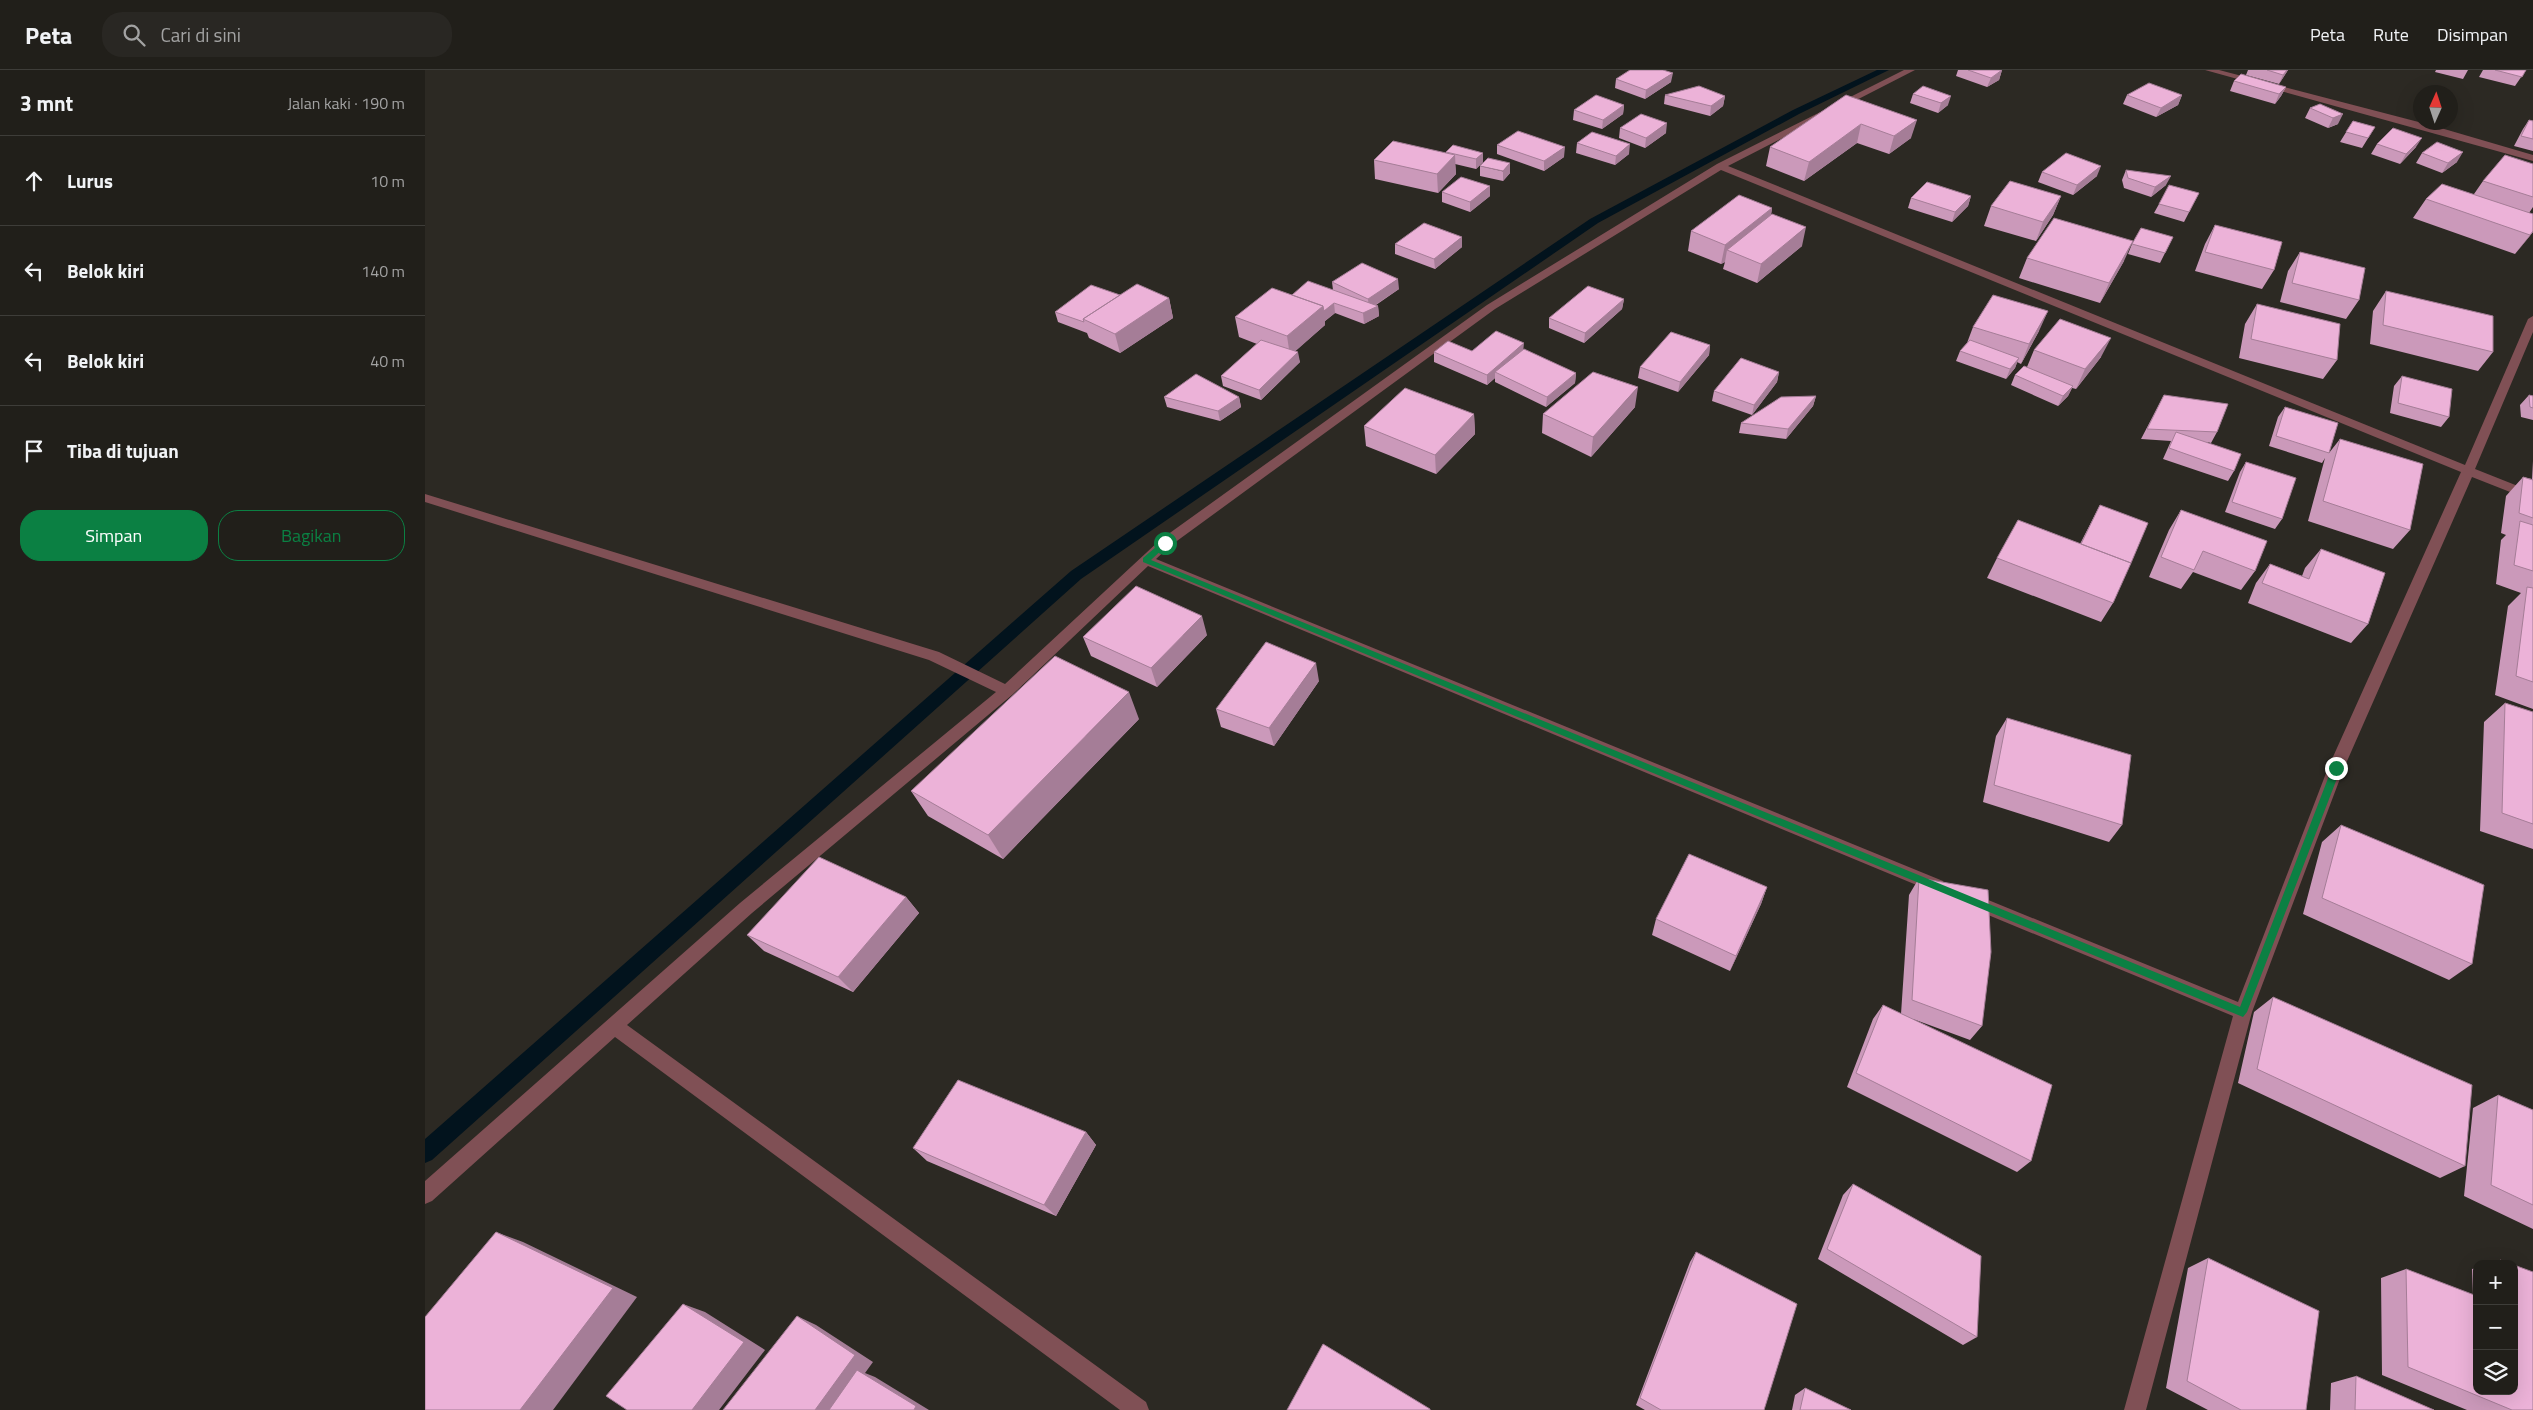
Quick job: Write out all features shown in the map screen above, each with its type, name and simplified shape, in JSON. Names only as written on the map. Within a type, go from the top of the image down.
[{"type":"street","points":[[425,1194],[746,908],[1007,691],[1165,543],[1491,307],[1719,166],[1911,70]]},
{"type":"street","points":[[2209,70],[2431,128],[2533,158]]},
{"type":"street","points":[[1719,166],[2533,496]]},
{"type":"street","points":[[2135,1410],[2243,1012],[2336,768],[2469,469],[2533,319]]},
{"type":"street","points":[[425,498],[933,656],[1007,691]]},
{"type":"street","points":[[1146,560],[2243,1012]]},
{"type":"street","points":[[613,1025],[1138,1410]]},
{"type":"building","points":[[1630,70],[1663,70],[1673,73],[1646,90],[1616,79]]},
{"type":"building","points":[[1968,70],[2002,70],[1991,78]]},
{"type":"building","points":[[2267,70],[2287,70],[2283,75]]},
{"type":"building","points":[[2495,70],[2526,70],[2522,77]]},
{"type":"building","points":[[2241,74],[2286,87],[2279,94],[2234,81]]},
{"type":"building","points":[[2149,83],[2182,95],[2161,108],[2127,95]]},
{"type":"building","points":[[1699,86],[1725,96],[1711,106],[1665,95]]},
{"type":"building","points":[[1923,86],[1951,96],[1941,103],[1913,94]]},
{"type":"building","points":[[1596,95],[1624,105],[1603,120],[1574,110]]},
{"type":"building","points":[[1846,95],[1917,120],[1894,136],[1861,124],[1809,162],[1770,147]]},
{"type":"building","points":[[2320,104],[2343,114],[2333,118],[2310,108]]},
{"type":"building","points":[[1641,114],[1667,123],[1646,138],[1620,128]]},
{"type":"building","points":[[2529,120],[2533,121],[2533,139],[2521,136]]},
{"type":"building","points":[[2353,121],[2375,127],[2368,138],[2346,132]]},
{"type":"building","points":[[2393,128],[2422,138],[2406,154],[2377,144]]},
{"type":"building","points":[[1518,131],[1565,147],[1544,161],[1497,145]]},
{"type":"building","points":[[1592,132],[1630,144],[1616,156],[1577,143]]},
{"type":"building","points":[[1393,141],[1455,155],[1437,174],[1374,160]]},
{"type":"building","points":[[2437,142],[2463,152],[2448,163],[2422,153]]},
{"type":"building","points":[[1453,145],[1483,153],[1476,159],[1446,152]]},
{"type":"building","points":[[2066,153],[2101,166],[2077,185],[2042,172]]},
{"type":"building","points":[[2505,155],[2533,164],[2533,197],[2483,181]]},
{"type":"building","points":[[1488,158],[1510,163],[1503,171],[1480,166]]},
{"type":"building","points":[[2126,170],[2171,176],[2155,187],[2128,178]]},
{"type":"building","points":[[1461,177],[1490,186],[1470,202],[1442,192]]},
{"type":"building","points":[[2010,181],[2061,196],[2043,222],[1991,206]]},
{"type":"building","points":[[1927,182],[1971,196],[1955,212],[1911,198]]},
{"type":"building","points":[[2442,184],[2533,214],[2533,231],[2530,235],[2426,199]]},
{"type":"building","points":[[2169,185],[2199,193],[2189,212],[2159,204]]},
{"type":"building","points":[[1739,195],[1772,208],[1725,245],[1691,231]]},
{"type":"building","points":[[1772,214],[1806,227],[1761,264],[1727,250]]},
{"type":"building","points":[[2054,218],[2133,241],[2109,283],[2027,258]]},
{"type":"building","points":[[1424,223],[1462,237],[1434,259],[1395,244]]},
{"type":"building","points":[[2215,225],[2282,242],[2274,270],[2205,252]]},
{"type":"building","points":[[2141,228],[2173,237],[2165,253],[2132,244]]},
{"type":"building","points":[[2300,252],[2365,268],[2359,300],[2292,283]]},
{"type":"building","points":[[1362,263],[1398,279],[1368,299],[1332,282]]},
{"type":"building","points":[[1308,281],[1378,306],[1363,313],[1334,303],[1324,311],[1323,306],[1292,295]]},
{"type":"building","points":[[1137,284],[1169,298],[1115,334],[1083,319]]},
{"type":"building","points":[[1091,285],[1120,295],[1083,319],[1084,322],[1055,312]]},
{"type":"building","points":[[1588,286],[1624,299],[1585,333],[1549,318]]},
{"type":"building","points":[[1272,288],[1323,306],[1287,336],[1235,317]]},
{"type":"building","points":[[2386,291],[2493,316],[2493,352],[2383,325]]},
{"type":"building","points":[[1993,295],[2048,311],[2029,344],[1973,327]]},
{"type":"building","points":[[2257,304],[2340,324],[2337,360],[2251,339]]},
{"type":"building","points":[[2060,319],[2111,338],[2085,369],[2034,350]]},
{"type":"building","points":[[1496,331],[1524,343],[1487,375],[1434,352],[1448,341],[1472,351]]},
{"type":"building","points":[[1671,332],[1710,345],[1680,382],[1640,367]]},
{"type":"building","points":[[1261,340],[1298,352],[1259,390],[1221,376]]},
{"type":"building","points":[[1970,340],[2019,358],[2010,369],[1960,351]]},
{"type":"building","points":[[1524,349],[1576,373],[1547,397],[1495,372]]},
{"type":"building","points":[[1741,358],[1779,372],[1754,405],[1714,391]]},
{"type":"building","points":[[2024,366],[2073,386],[2063,396],[2015,375]]},
{"type":"building","points":[[1593,372],[1638,387],[1593,437],[1543,414]]},
{"type":"building","points":[[1196,374],[1239,397],[1218,411],[1164,397]]},
{"type":"building","points":[[2402,376],[2452,389],[2449,417],[2398,403]]},
{"type":"building","points":[[1405,388],[1474,414],[1435,455],[1364,426]]},
{"type":"building","points":[[2164,395],[2228,404],[2217,432],[2147,429]]},
{"type":"building","points":[[2529,395],[2533,396],[2533,408],[2530,407]]},
{"type":"building","points":[[1816,396],[1788,429],[1741,423],[1781,397]]},
{"type":"building","points":[[2285,407],[2338,423],[2329,453],[2276,436]]},
{"type":"building","points":[[2176,432],[2241,454],[2234,471],[2169,448]]},
{"type":"building","points":[[2340,439],[2423,464],[2410,530],[2323,501]]},
{"type":"building","points":[[2246,462],[2296,478],[2282,519],[2232,502]]},
{"type":"building","points":[[2523,477],[2533,480],[2533,518],[2519,513]]},
{"type":"building","points":[[2100,505],[2148,523],[2131,563],[2081,544]]},
{"type":"building","points":[[2181,510],[2267,541],[2255,571],[2203,551],[2194,570],[2161,557]]},
{"type":"building","points":[[2018,520],[2131,563],[2113,603],[1997,558]]},
{"type":"building","points":[[2520,521],[2533,525],[2533,571],[2514,565]]},
{"type":"building","points":[[2321,549],[2385,573],[2368,624],[2262,583],[2270,564],[2309,579]]},
{"type":"building","points":[[1136,586],[1202,616],[1151,668],[1083,637]]},
{"type":"building","points":[[2527,587],[2533,588],[2533,682],[2516,676]]},
{"type":"building","points":[[1266,642],[1316,663],[1269,728],[1216,709]]},
{"type":"building","points":[[1055,656],[1129,692],[988,835],[911,791]]},
{"type":"building","points":[[2505,703],[2533,712],[2533,824],[2502,813]]},
{"type":"building","points":[[2007,718],[2131,755],[2122,825],[1994,785]]},
{"type":"building","points":[[2341,825],[2484,885],[2472,964],[2322,898]]},
{"type":"building","points":[[1689,854],[1767,887],[1736,956],[1656,919]]},
{"type":"building","points":[[819,857],[906,897],[838,977],[747,935]]},
{"type":"building","points":[[1919,878],[1988,890],[1991,952],[1982,1026],[1912,1000]]},
{"type":"building","points":[[2273,997],[2472,1085],[2465,1166],[2257,1069]]},
{"type":"building","points":[[1883,1005],[2052,1085],[2031,1161],[1856,1073]]},
{"type":"building","points":[[958,1080],[1086,1132],[1044,1205],[913,1148]]},
{"type":"building","points":[[2498,1095],[2533,1110],[2533,1205],[2491,1185]]},
{"type":"building","points":[[1853,1184],[1981,1256],[1977,1337],[1827,1249]]},
{"type":"building","points":[[496,1232],[613,1288],[520,1410],[425,1410],[425,1317]]},
{"type":"building","points":[[1696,1252],[1797,1304],[1764,1410],[1661,1410],[1640,1398]]},
{"type":"building","points":[[2208,1258],[2319,1311],[2306,1410],[2241,1410],[2187,1381]]},
{"type":"building","points":[[2518,1266],[2533,1272],[2533,1410],[2512,1410],[2476,1395],[2518,1395]]},
{"type":"building","points":[[2406,1269],[2473,1294],[2473,1394],[2408,1367]]},
{"type":"building","points":[[683,1304],[744,1342],[692,1410],[627,1410],[606,1396]]},
{"type":"building","points":[[797,1316],[855,1355],[815,1410],[723,1410]]},
{"type":"building","points":[[1323,1344],[1430,1409],[1430,1410],[1287,1410]]},
{"type":"building","points":[[857,1370],[916,1406],[914,1410],[829,1410]]},
{"type":"building","points":[[2356,1376],[2434,1410],[2355,1410]]},
{"type":"building","points":[[1805,1388],[1851,1410],[1800,1410]]},
{"type":"waterway","points":[[425,1153],[1076,575],[1594,221],[1796,112],[1884,70]]},
{"type":"route","points":[[1165,543],[1146,560],[2243,1012],[2336,768]]}]
